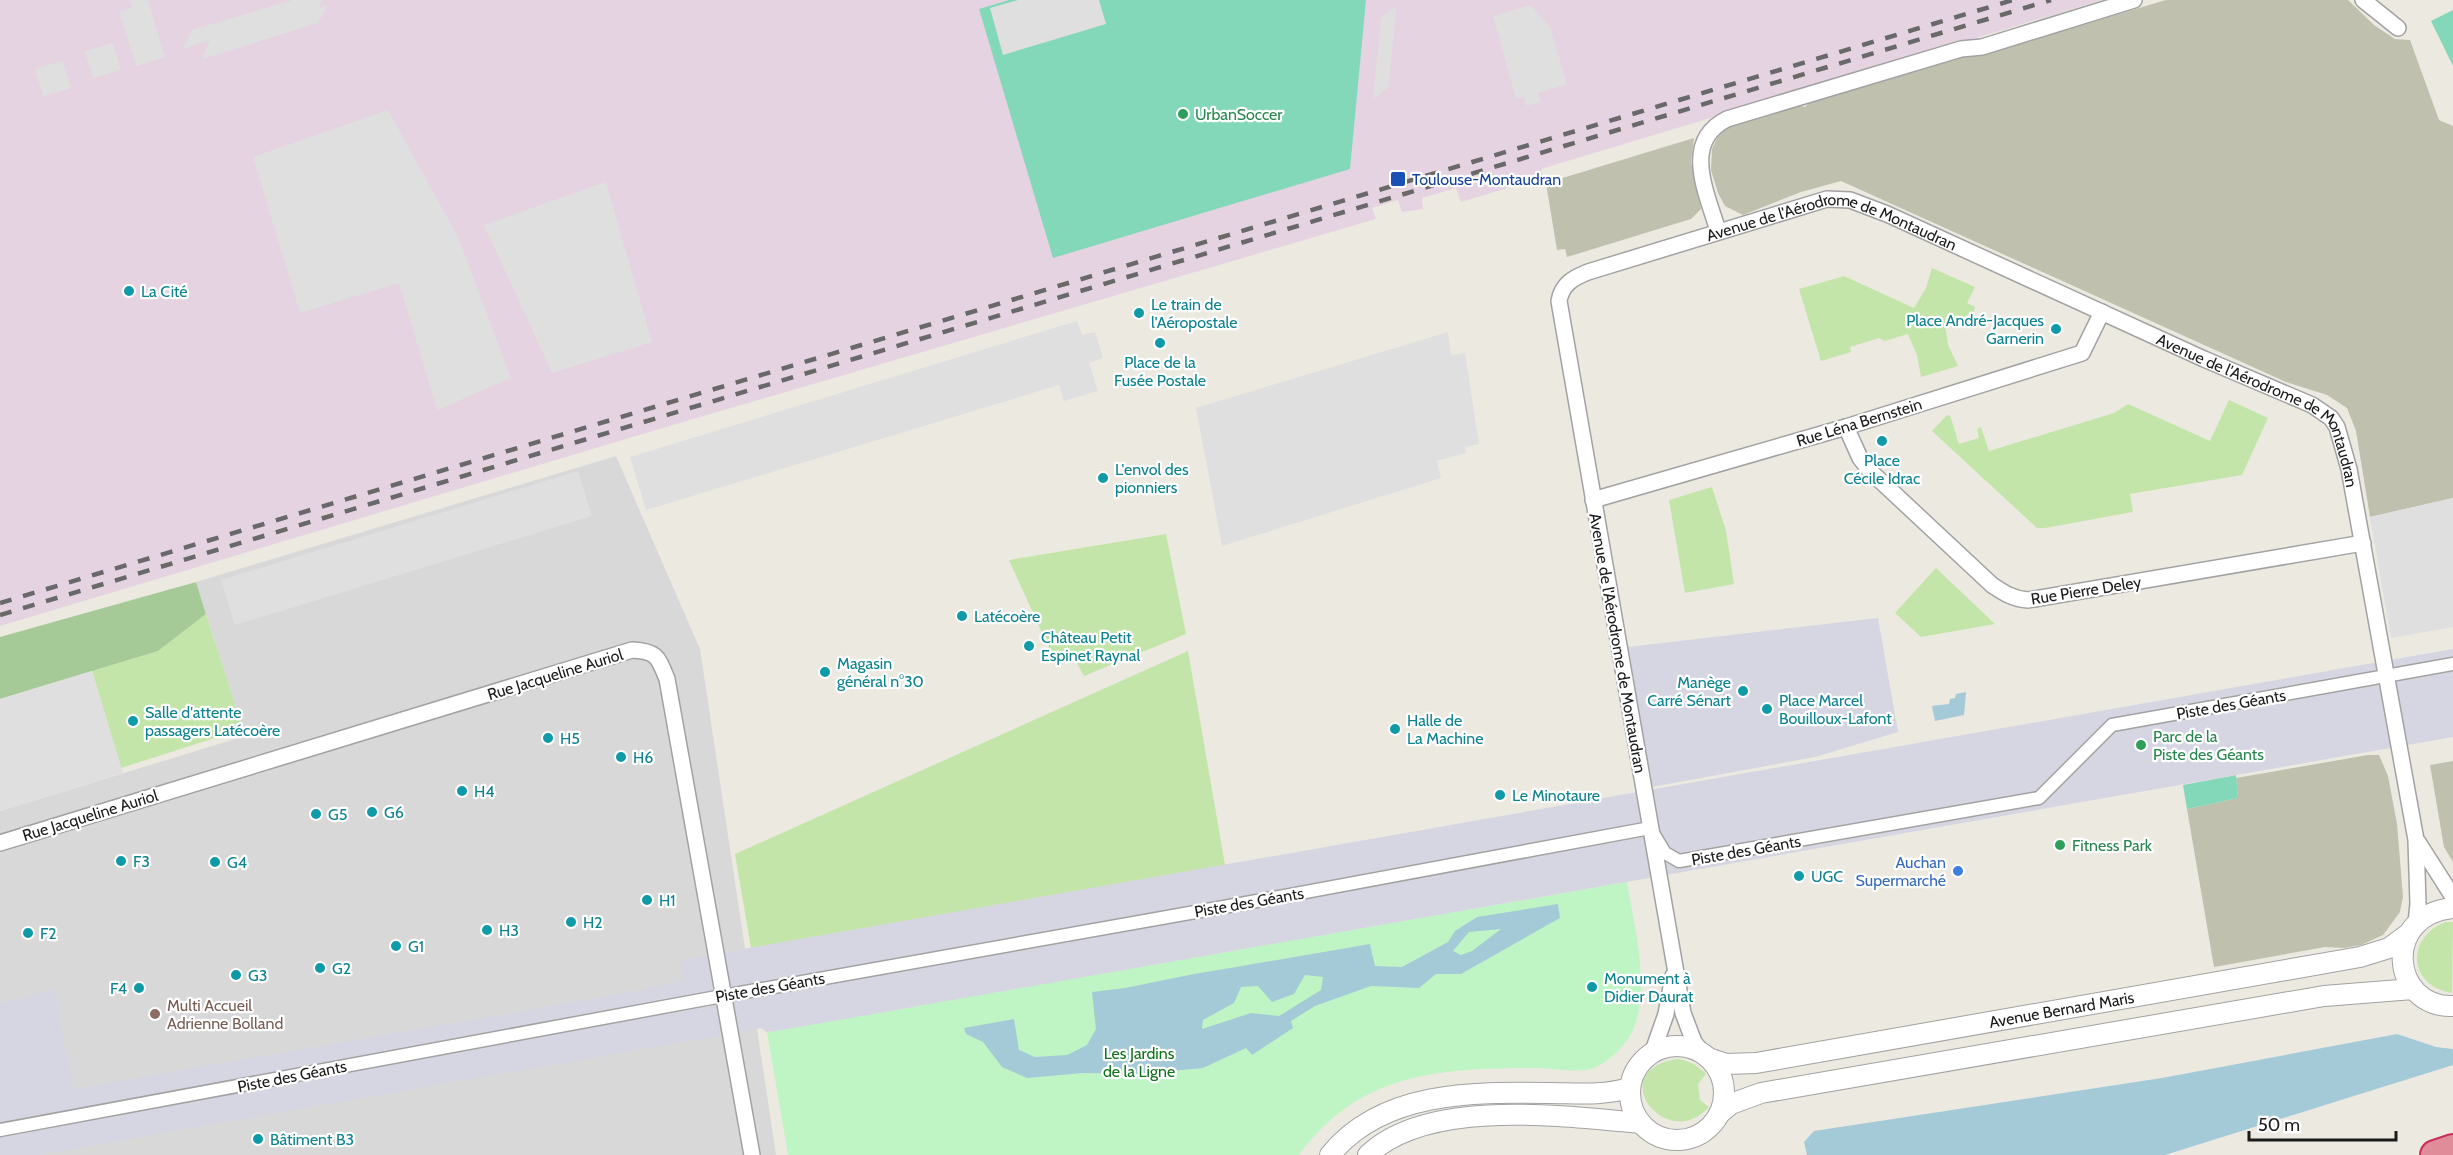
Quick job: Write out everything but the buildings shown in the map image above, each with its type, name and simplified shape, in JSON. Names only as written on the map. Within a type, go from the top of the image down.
[{"type":"highway","points":[[2435,1155],[2453,1149]]},
{"type":"street","points":[[1718,231],[1700,159],[1705,138],[1718,124],[1727,119],[2134,0]]},
{"type":"street","points":[[2363,0],[2398,28]]},
{"type":"street","name":"Avenue de l'Aérodrome de Montaudran","points":[[1706,1055],[1694,1042],[1683,1013],[1674,968],[1559,301],[1561,291],[1576,277],[1813,202],[1838,198],[1850,200],[1887,214],[2312,405],[2331,418],[2345,448],[2416,840],[2418,904],[2412,929]]},
{"type":"street","name":"Rue Léna Bernstein","points":[[1593,500],[1617,495],[1846,427],[2082,353],[2102,312]]},
{"type":"street","name":"Rue Pierre Deley","points":[[1846,427],[1860,458],[1870,472],[1992,585],[2019,600],[2362,543]]},
{"type":"street","name":"Rue Jacqueline Auriol","points":[[0,843],[632,650],[647,651],[660,660],[668,679],[752,1155]]},
{"type":"street","name":"Piste des Géants","points":[[0,1130],[725,995],[1650,828],[1665,854],[1679,861],[2039,798],[2112,725],[2453,664]]},
{"type":"street","name":"Avenue de l'Aérodrome de Montaudran","points":[[2416,840],[2453,897]]},
{"type":"street","name":"Avenue Bernard Maris","points":[[1706,1055],[1726,1064],[1756,1063],[2360,957],[2389,948],[2427,915],[2453,908]]},
{"type":"street","points":[[2412,929],[2403,948],[2402,963],[2406,976],[2413,989],[2424,998],[2436,1004],[2453,1006]]},
{"type":"street","name":"Avenue de l'Aérodrome de Montaudran","points":[[1653,1051],[1666,1014],[1674,968]]},
{"type":"street","name":"Avenue Bernard Maris","points":[[1719,1114],[1731,1104],[1761,1093],[2324,996],[2413,989]]},
{"type":"street","points":[[1677,1045],[1706,1055],[1722,1080],[1723,1103],[1713,1124],[1703,1132],[1682,1140],[1659,1137],[1640,1123],[1630,1100],[1629,1088],[1637,1066],[1653,1051],[1677,1045]]},
{"type":"street","points":[[1330,1155],[1355,1130],[1371,1119],[1420,1102],[1443,1097],[1494,1094],[1550,1092],[1587,1095],[1616,1092],[1629,1088]]},
{"type":"street","points":[[1368,1155],[1404,1132],[1436,1122],[1469,1118],[1548,1116],[1640,1123]]},
{"type":"shaded area","points":[[0,0],[2102,0],[1541,169],[1543,177],[1461,202],[1456,188],[1422,198],[1423,209],[1402,212],[1398,200],[1372,208],[1376,219],[666,427],[0,626]]},
{"type":"shaded area","points":[[129,0],[148,0],[165,57],[136,66],[119,12],[132,8]]},
{"type":"shaded area","points":[[293,0],[322,0],[319,8],[328,5],[318,23],[202,59],[210,40],[183,49],[192,30]]},
{"type":"shaded area","points":[[1018,0],[1099,0],[1106,24],[1003,55],[990,8]]},
{"type":"shaded area","points":[[2166,0],[2348,0],[2374,25],[2395,39],[2410,40],[2439,120],[2453,126],[2453,498],[2370,517],[2356,431],[2347,408],[2327,395],[2286,382],[1841,181],[1801,192],[1743,215],[1725,206],[1718,193],[1711,170],[1712,149],[1719,134],[1731,124],[1796,105],[1805,107],[1812,100],[1961,56],[1981,55]]},
{"type":"shaded area","points":[[1530,5],[1550,27],[1567,84],[1538,93],[1541,102],[1526,106],[1524,97],[1516,99],[1493,16]]},
{"type":"shaded area","points":[[1396,6],[1389,87],[1373,99],[1381,18]]},
{"type":"shaded area","points":[[113,43],[121,70],[93,78],[85,51]]},
{"type":"shaded area","points":[[63,61],[71,88],[43,96],[35,69]]},
{"type":"shaded area","points":[[388,110],[459,239],[511,378],[437,410],[399,283],[300,313],[253,157]]},
{"type":"shaded area","points":[[1694,138],[1691,162],[1701,209],[1691,219],[1567,257],[1565,249],[1557,250],[1546,183]]},
{"type":"shaded area","points":[[606,182],[652,342],[552,373],[484,225]]},
{"type":"shaded area","points":[[1077,321],[1082,335],[1095,332],[1103,358],[1089,363],[1098,391],[1064,401],[1059,385],[646,510],[630,457]]},
{"type":"shaded area","points":[[1448,332],[1451,355],[1465,353],[1479,444],[1465,447],[1466,453],[1437,461],[1441,478],[1222,546],[1196,408]]},
{"type":"shaded area","points":[[616,456],[700,649],[776,1155],[0,1155],[0,811],[245,736],[196,582]]},
{"type":"shaded area","points":[[578,471],[592,516],[235,625],[221,580]]},
{"type":"shaded area","points":[[2453,498],[2453,627],[2391,638],[2370,517]]},
{"type":"shaded area","name":"Place Marcel Bouilloux-Lafont","points":[[1878,618],[1898,732],[1815,757],[1652,787],[1628,647]]},
{"type":"shaded area","points":[[2453,649],[2453,737],[782,1030],[767,1032],[761,1028],[38,1155],[0,1155],[0,1004],[54,988],[73,1089],[626,993],[683,980],[681,960]]},
{"type":"shaded area","points":[[92,671],[123,773],[0,811],[0,699]]},
{"type":"shaded area","points":[[2379,755],[2388,776],[2397,824],[2403,897],[2400,912],[2383,935],[2361,945],[2344,948],[2325,947],[2214,967],[2187,809],[2238,798],[2236,778]]},
{"type":"shaded area","points":[[2453,761],[2453,862],[2444,847],[2430,765]]},
{"type":"green space","name":"UrbanSoccer","points":[[1009,0],[1366,0],[1350,169],[1053,258],[979,9]]},
{"type":"green space","points":[[2453,10],[2453,66],[2431,21]]},
{"type":"green space","points":[[1932,268],[1975,287],[1967,303],[1975,307],[1973,314],[1945,323],[1948,345],[1958,366],[1921,377],[1917,355],[1908,334],[1885,341],[1879,338],[1850,347],[1851,352],[1821,361],[1799,289],[1844,276],[1914,308],[1926,288]]},
{"type":"green space","points":[[2229,400],[2268,418],[2242,475],[2130,494],[2133,512],[2045,528],[2037,528],[1932,431],[1946,416],[1950,415],[1959,444],[1979,438],[1977,429],[1981,427],[1989,451],[2114,413],[2128,404],[2210,441]]},
{"type":"green space","points":[[1712,487],[1726,531],[1734,584],[1685,593],[1669,500]]},
{"type":"green space","points":[[1166,534],[1186,634],[1084,676],[1070,650],[1054,659],[1009,560]]},
{"type":"green space","points":[[1936,568],[1995,624],[1921,637],[1895,613]]},
{"type":"green space","points":[[196,582],[206,614],[158,651],[0,699],[0,637]]},
{"type":"green space","points":[[206,614],[243,729],[121,768],[92,671],[158,651]]},
{"type":"green space","points":[[1188,651],[1225,865],[751,948],[735,854]]},
{"type":"green space","points":[[2236,775],[2238,798],[2187,809],[2183,785]]},
{"type":"green space","name":"Les Jardins de la Ligne","points":[[1627,882],[1641,976],[1638,1014],[1633,1030],[1622,1047],[1605,1062],[1594,1068],[1587,1070],[1538,1068],[1463,1070],[1402,1081],[1374,1092],[1347,1107],[1323,1128],[1299,1155],[788,1155],[767,1032]]},
{"type":"green space","points":[[2446,922],[2453,922],[2452,993],[2437,989],[2427,981],[2420,971],[2417,960],[2418,949],[2423,938]]},
{"type":"green space","points":[[1678,1059],[1693,1064],[1706,1074],[1698,1084],[1700,1100],[1709,1107],[1692,1119],[1675,1121],[1660,1116],[1649,1105],[1643,1091],[1645,1077],[1656,1066]]},
{"type":"water","points":[[1966,692],[1964,715],[1935,721],[1932,706],[1949,704],[1950,699],[1955,698],[1956,694]]},
{"type":"water","points":[[1558,904],[1560,918],[1461,974],[1436,974],[1419,988],[1371,986],[1315,1006],[1291,1021],[1293,1028],[1252,1055],[1246,1048],[1203,1068],[1138,1074],[1083,1073],[1027,1078],[1002,1067],[983,1042],[966,1034],[964,1028],[1014,1019],[1019,1050],[1035,1057],[1067,1055],[1087,1045],[1096,1029],[1092,992],[1370,944],[1375,966],[1402,967],[1448,942],[1455,931],[1477,917]],"holes":[[[1501,929],[1472,951],[1461,955],[1453,951],[1469,932]],[[1305,975],[1323,977],[1321,990],[1279,1016],[1251,1013],[1202,1029],[1203,1020],[1234,1003],[1241,987],[1258,986],[1272,1002],[1294,994]]]},
{"type":"water","points":[[2397,1034],[2436,1047],[2453,1049],[2453,1065],[2165,1155],[1807,1155],[1804,1142],[1814,1131],[2162,1078]]},
{"type":"railway","points":[[0,603],[2013,0]]},
{"type":"railway","points":[[0,615],[2051,0]]},
{"type":"place","name":"UrbanSoccer","points":[[1183,114]]},
{"type":"place","name":"Toulouse-Montaudran","points":[[1398,179]]},
{"type":"place","name":"La Cité","points":[[129,291]]},
{"type":"place","name":"Le train de l'Aéropostale","points":[[1139,313]]},
{"type":"place","name":"Place André-Jacques Garnerin","points":[[2056,329]]},
{"type":"place","name":"Place de la Fusée Postale","points":[[1160,343]]},
{"type":"place","name":"Place Cécile Idrac","points":[[1882,441]]},
{"type":"place","name":"L'envol des pionniers","points":[[1103,478]]},
{"type":"place","name":"Latécoère","points":[[962,616]]},
{"type":"place","name":"Château Petit Espinet Raynal","points":[[1029,646]]},
{"type":"place","name":"Magasin général n°30","points":[[825,672]]},
{"type":"place","name":"Manège Carré Sénart","points":[[1743,691]]},
{"type":"place","name":"Place Marcel Bouilloux-Lafont","points":[[1767,709]]},
{"type":"place","name":"Salle d'attente passagers Latécoère","points":[[133,721]]},
{"type":"place","name":"Halle de La Machine","points":[[1395,729]]},
{"type":"place","name":"H5","points":[[548,738]]},
{"type":"place","name":"Parc de la Piste des Géants","points":[[2141,745]]},
{"type":"place","name":"H6","points":[[621,757]]},
{"type":"place","name":"H4","points":[[462,791]]},
{"type":"place","name":"Le Minotaure","points":[[1500,795]]},
{"type":"place","name":"G6","points":[[372,812]]},
{"type":"place","name":"G5","points":[[316,814]]},
{"type":"place","name":"Fitness Park","points":[[2060,845]]},
{"type":"place","name":"F3","points":[[121,861]]},
{"type":"place","name":"G4","points":[[215,862]]},
{"type":"place","name":"Auchan Supermarché","points":[[1958,871]]},
{"type":"place","name":"UGC","points":[[1799,876]]},
{"type":"place","name":"H1","points":[[647,900]]},
{"type":"place","name":"H2","points":[[571,922]]},
{"type":"place","name":"H3","points":[[487,930]]},
{"type":"place","name":"F2","points":[[28,933]]},
{"type":"place","name":"G1","points":[[396,946]]},
{"type":"place","name":"G2","points":[[320,968]]},
{"type":"place","name":"G3","points":[[236,975]]},
{"type":"place","name":"Monument à Didier Daurat","points":[[1592,987]]},
{"type":"place","name":"F4","points":[[139,988]]},
{"type":"place","name":"Multi Accueil Adrienne Bolland","points":[[155,1014]]},
{"type":"place","name":"Bâtiment B3","points":[[258,1139]]}]
